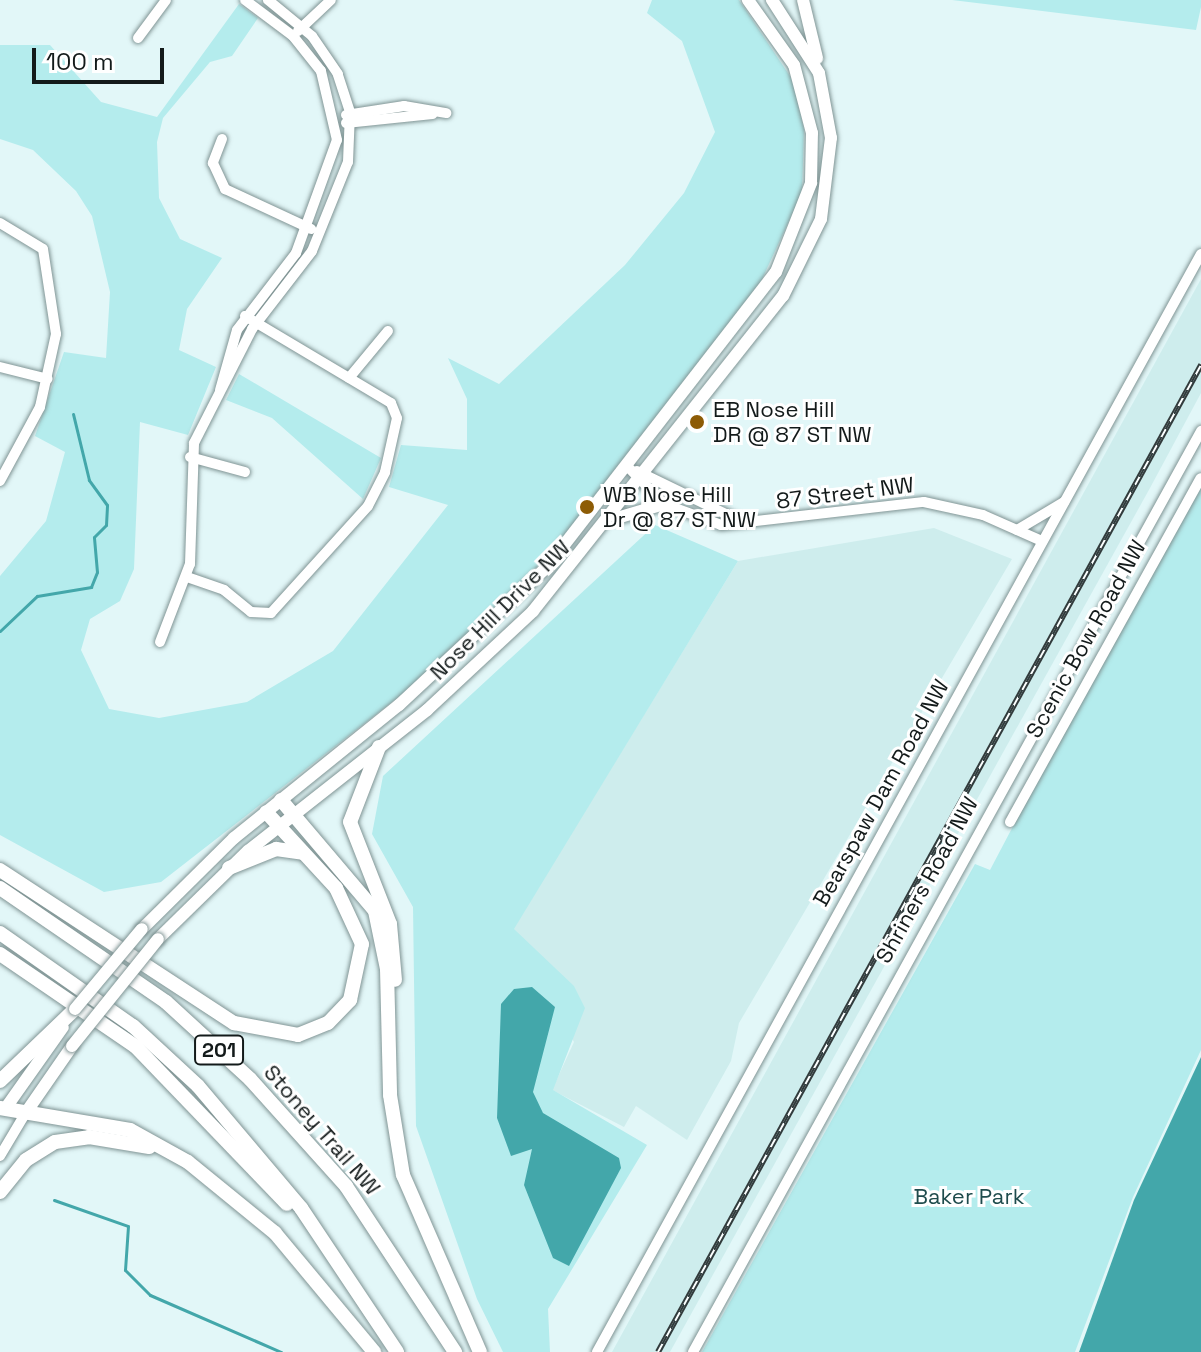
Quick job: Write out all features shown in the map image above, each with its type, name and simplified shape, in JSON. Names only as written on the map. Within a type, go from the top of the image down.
[{"type":"highway","points":[[379,747],[350,822],[395,948],[387,1040]]},
{"type":"highway","points":[[281,800],[375,911],[387,969],[387,1040],[403,1175],[480,1352]]},
{"type":"highway","points":[[0,870],[212,1011],[284,1037],[313,1031],[342,1011],[363,958],[350,909],[266,812]]},
{"type":"highway","points":[[229,868],[276,849],[304,853]]},
{"type":"highway","name":"Stoney Trail NW","points":[[0,888],[166,1002],[250,1079],[346,1186],[455,1352]]},
{"type":"highway","name":"201","points":[[0,933],[133,1026],[198,1086],[328,1245],[397,1352]]},
{"type":"highway","points":[[0,954],[135,1046],[328,1245]]},
{"type":"highway","points":[[0,1081],[55,1032],[75,1009]]},
{"type":"highway","points":[[2,1112],[130,1130],[188,1162],[275,1233],[374,1352]]},
{"type":"highway","points":[[0,1192],[26,1160],[73,1138],[134,1142],[188,1162]]},
{"type":"main road","name":"Nose Hill Drive NW","points":[[75,1009],[142,929],[266,812],[505,609],[630,469],[776,272],[811,183],[804,91],[781,40],[748,0]]},
{"type":"main road","name":"Nose Hill Drive NW","points":[[25,1114],[72,1046],[158,939],[229,868],[499,645],[611,522],[809,251],[829,178],[831,138],[819,73],[772,0]]},
{"type":"main road","points":[[803,0],[819,73]]},
{"type":"main road","points":[[611,522],[637,506],[664,504]]},
{"type":"main road","points":[[2,1112],[55,1032]]},
{"type":"street","points":[[138,38],[166,0]]},
{"type":"street","points":[[220,390],[245,316],[307,227],[335,160],[337,119],[321,71],[293,36],[245,0]]},
{"type":"street","points":[[160,642],[187,577],[190,457],[220,390],[256,322],[320,233],[345,174],[350,112],[329,58],[303,27],[268,0]]},
{"type":"street","points":[[293,36],[331,0]]},
{"type":"street","points":[[404,106],[446,113],[351,125],[337,119],[350,112],[404,106]]},
{"type":"street","points":[[222,139],[213,163],[225,189],[320,233]]},
{"type":"street","points":[[0,223],[34,239],[45,254],[56,334],[48,379],[0,481]]},
{"type":"street","name":"Bearspaw Dam Road NW","points":[[597,1352],[1201,254]]},
{"type":"street","points":[[187,577],[267,615],[304,585],[359,518],[382,481],[397,414],[388,400],[245,316]]},
{"type":"street","points":[[349,378],[388,331]]},
{"type":"street","points":[[0,367],[48,379]]},
{"type":"street","name":"Shriners Road NW","points":[[693,1352],[1201,431]]},
{"type":"street","points":[[190,457],[245,472]]},
{"type":"street","points":[[630,469],[647,473],[742,522]]},
{"type":"street","name":"87 Street NW","points":[[630,469],[638,484],[664,504],[703,521],[742,522],[924,502],[1017,530],[1042,541]]},
{"type":"street","name":"Scenic Bow Road NW","points":[[1010,822],[1201,478]]},
{"type":"street","points":[[1017,530],[1065,501]]},
{"type":"street","name":"Nose Hill Drive NW","points":[[0,1156],[25,1114]]},
{"type":"shaded area","points":[[1201,279],[1201,393],[1150,488],[670,1352],[612,1352]]},
{"type":"shaded area","points":[[934,528],[1012,559],[739,1023],[731,1061],[687,1140],[636,1106],[624,1127],[552,1090],[574,1042],[513,929],[738,561]]},
{"type":"shaded area","points":[[532,987],[555,1007],[533,1092],[543,1113],[619,1158],[621,1168],[569,1266],[553,1258],[524,1185],[532,1149],[511,1156],[497,1118],[501,1004],[514,989]]},
{"type":"shaded area","points":[[1201,1057],[1201,1352],[1079,1352],[1134,1200]]},
{"type":"green space","points":[[652,0],[739,0],[792,79],[804,129],[802,193],[757,290],[561,541],[497,609],[406,691],[161,882],[104,892],[0,835],[0,576],[46,521],[65,452],[35,436],[64,352],[106,358],[110,292],[92,216],[76,191],[33,150],[0,139],[0,45],[50,45],[101,102],[157,117],[239,4],[258,18],[232,56],[210,62],[163,118],[157,142],[159,198],[180,239],[222,258],[187,309],[179,350],[216,367],[188,435],[140,422],[134,569],[120,601],[90,619],[81,650],[109,709],[159,718],[247,702],[333,651],[448,505],[389,487],[401,445],[467,450],[467,399],[448,358],[499,384],[625,265],[684,193],[715,132],[682,41],[647,13]]},
{"type":"green space","points":[[952,0],[1201,0],[1201,7],[1196,30]]},
{"type":"green space","points":[[239,374],[381,458],[363,499],[272,418],[226,400]]},
{"type":"green space","name":"Baker Park","points":[[1201,487],[1201,1050],[1133,1197],[1075,1352],[702,1352],[975,864],[990,870],[1140,585]]},
{"type":"green space","points":[[655,525],[738,561],[514,929],[574,986],[585,1008],[553,1090],[647,1145],[548,1309],[550,1352],[503,1352],[477,1299],[416,1126],[413,907],[372,834],[383,776]]},
{"type":"waterway","points":[[0,631],[37,596],[91,587],[97,572],[94,537],[106,525],[107,505],[89,480],[73,414]]},
{"type":"waterway","points":[[54,1200],[128,1226],[125,1270],[150,1295],[281,1352]]},
{"type":"railway","points":[[658,1352],[1201,365]]},
{"type":"place","name":"EB Nose Hill DR @ 87 ST NW","points":[[697,422]]},
{"type":"place","name":"WB Nose Hill Dr @ 87 ST NW","points":[[587,507]]}]
